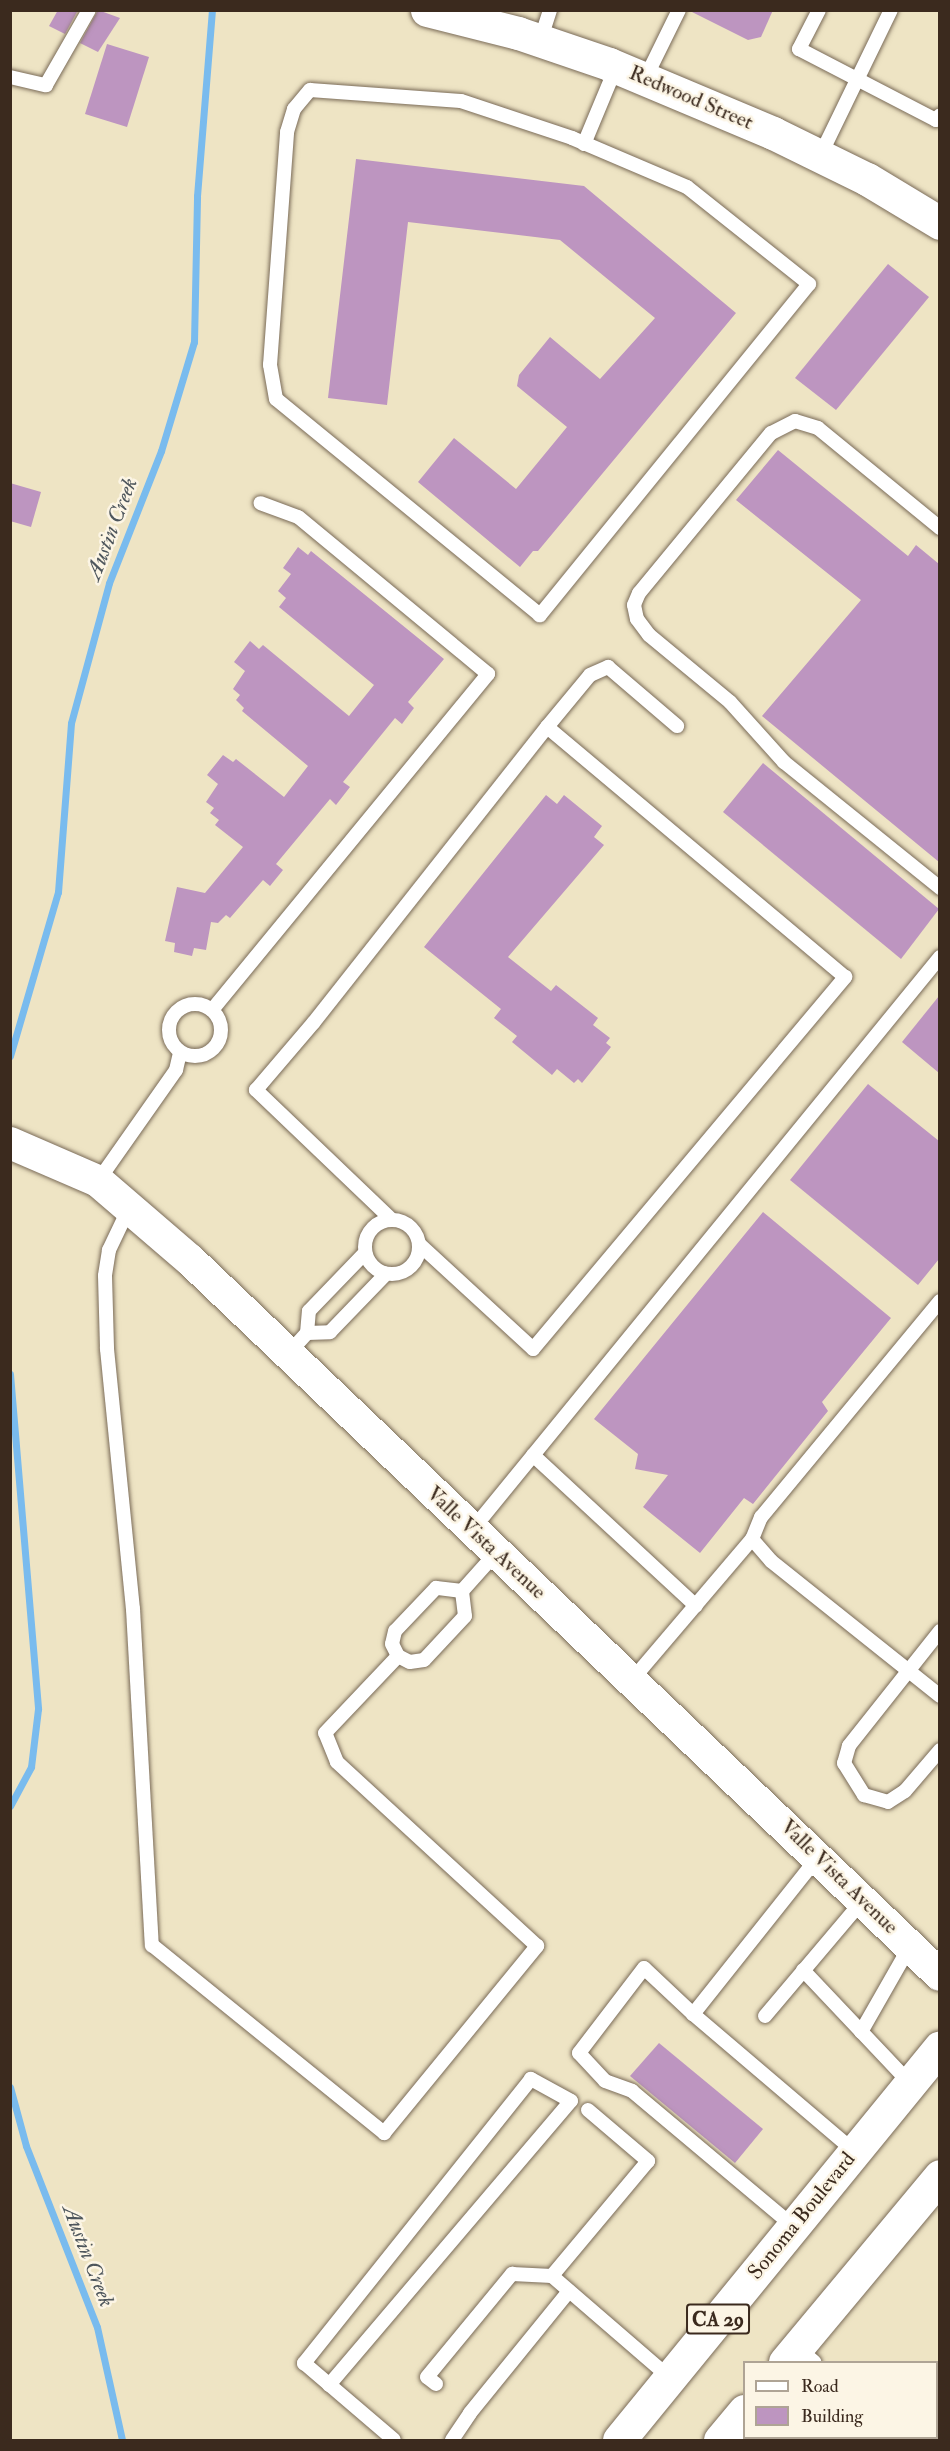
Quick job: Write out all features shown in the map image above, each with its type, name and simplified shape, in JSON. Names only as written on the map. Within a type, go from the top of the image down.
[{"type":"main road","name":"Redwood Street","points":[[427,10],[540,41],[631,73],[820,156],[939,223]]},
{"type":"main road","name":"Sonoma Boulevard","points":[[619,2440],[939,2047]]},
{"type":"main road","points":[[799,2358],[936,2189]]},
{"type":"main road","points":[[720,2440],[743,2412]]},
{"type":"street","name":"Valle Vista Avenue","points":[[10,1143],[98,1181],[298,1343],[472,1530],[818,1857],[939,1975]]},
{"type":"lane","points":[[10,77],[46,85],[89,10]]},
{"type":"lane","points":[[540,41],[550,10]]},
{"type":"lane","points":[[584,144],[631,73],[679,10]]},
{"type":"lane","points":[[819,10],[800,49],[936,120],[939,115]]},
{"type":"lane","points":[[820,156],[891,10]]},
{"type":"lane","points":[[310,90],[461,100],[584,144],[687,187],[809,284],[540,615],[276,399],[270,365],[287,132],[294,109],[310,90]]},
{"type":"lane","points":[[939,528],[830,437],[810,423],[795,421],[771,433],[639,593],[634,605],[637,619],[649,635],[730,702],[784,762],[939,888]]},
{"type":"lane","points":[[212,1010],[488,674],[298,517],[260,503]]},
{"type":"lane","points":[[547,727],[845,977],[533,1349],[419,1244],[413,1229],[391,1219],[256,1090],[314,1022],[547,727],[590,675],[608,667],[677,726]]},
{"type":"lane","points":[[472,1530],[939,957]]},
{"type":"lane","points":[[190,1003],[212,1010],[221,1027],[217,1043],[205,1054],[180,1052],[173,1045],[168,1028],[175,1012],[190,1003]]},
{"type":"lane","points":[[98,1181],[176,1070],[180,1052]]},
{"type":"lane","points":[[129,1206],[109,1250],[105,1276],[107,1349],[133,1609],[152,1945],[384,2133],[537,1946],[337,1762],[325,1733],[398,1656]]},
{"type":"lane","points":[[298,1343],[309,1311],[365,1253],[370,1230],[391,1219]]},
{"type":"lane","points":[[298,1343],[330,1332],[386,1274],[410,1267],[419,1244]]},
{"type":"lane","points":[[365,1253],[372,1267],[386,1274]]},
{"type":"lane","points":[[632,1680],[752,1539],[761,1517],[939,1301]]},
{"type":"lane","points":[[533,1455],[696,1606]]},
{"type":"lane","points":[[752,1539],[771,1561],[939,1696]]},
{"type":"lane","points":[[462,1591],[436,1588],[394,1631],[392,1644],[398,1656],[410,1662],[424,1660],[465,1616],[462,1591],[496,1553]]},
{"type":"lane","points":[[939,1631],[849,1746],[844,1763],[849,1776],[864,1795],[888,1802],[905,1791],[939,1750]]},
{"type":"lane","points":[[693,2014],[818,1857]]},
{"type":"lane","points":[[765,2016],[863,1900]]},
{"type":"lane","points":[[861,2032],[910,1946]]},
{"type":"lane","points":[[793,2226],[632,2091],[606,2082],[579,2053],[644,1968],[693,2014],[854,2151]]},
{"type":"lane","points":[[803,1970],[910,2083]]},
{"type":"lane","points":[[329,2385],[571,2101],[531,2079],[304,2363],[329,2385],[394,2440]]},
{"type":"lane","points":[[552,2276],[648,2161],[588,2110]]},
{"type":"lane","points":[[436,2384],[427,2377],[512,2274],[552,2276],[670,2378]]},
{"type":"lane","points":[[452,2440],[470,2413],[569,2291]]},
{"type":"lane","points":[[458,2404],[470,2413]]},
{"type":"building","points":[[58,10],[78,10],[65,34],[49,26]]},
{"type":"building","points":[[98,10],[120,18],[98,52],[80,43]]},
{"type":"building","points":[[688,10],[773,10],[761,37],[748,40]]},
{"type":"building","points":[[107,44],[149,57],[127,127],[85,114]]},
{"type":"building","points":[[356,159],[584,186],[736,313],[538,551],[533,551],[520,567],[418,482],[454,438],[516,489],[567,427],[517,386],[519,375],[550,337],[600,379],[655,318],[560,240],[408,222],[387,405],[328,398]]},
{"type":"building","points":[[888,264],[929,297],[836,410],[795,378]]},
{"type":"building","points":[[778,450],[908,556],[916,545],[939,564],[939,862],[762,716],[861,600],[736,500]]},
{"type":"building","points":[[10,483],[41,492],[31,527],[10,521]]},
{"type":"building","points":[[298,547],[308,555],[311,551],[444,659],[408,702],[414,708],[402,724],[395,718],[343,782],[350,787],[336,805],[330,799],[276,864],[283,870],[270,886],[263,880],[230,918],[226,915],[218,923],[211,922],[206,950],[194,948],[192,956],[174,952],[175,943],[165,941],[177,887],[205,893],[243,847],[215,825],[219,820],[210,813],[214,808],[206,802],[218,784],[207,775],[223,755],[233,762],[236,759],[284,797],[308,766],[242,711],[244,708],[236,700],[240,695],[233,689],[245,671],[234,662],[250,641],[259,649],[263,645],[349,716],[374,685],[279,607],[286,598],[278,591],[291,574],[283,568]]},
{"type":"building","points":[[763,763],[939,909],[901,959],[723,812]]},
{"type":"building","points":[[546,795],[557,804],[564,795],[602,826],[594,837],[604,845],[508,957],[551,991],[556,985],[598,1018],[593,1025],[610,1038],[606,1043],[611,1047],[582,1083],[578,1079],[574,1083],[557,1069],[552,1075],[512,1042],[517,1036],[494,1018],[501,1009],[424,947]]},
{"type":"building","points":[[939,996],[939,1073],[902,1042]]},
{"type":"building","points":[[868,1084],[939,1141],[939,1259],[918,1285],[790,1180]]},
{"type":"building","points":[[763,1212],[891,1318],[822,1402],[828,1411],[753,1504],[744,1498],[700,1553],[643,1507],[668,1475],[635,1469],[638,1454],[594,1419]]},
{"type":"building","points":[[659,2043],[763,2129],[735,2163],[630,2076]]},
{"type":"waterway","name":"Austin Creek","points":[[10,1056],[58,892],[71,723],[109,583],[161,451],[194,342],[197,196],[212,10]]},
{"type":"waterway","name":"Austin Creek","points":[[10,1374],[38,1709],[31,1767],[10,1806]]},
{"type":"waterway","name":"Austin Creek","points":[[10,2087],[26,2146],[97,2327],[122,2440]]}]
